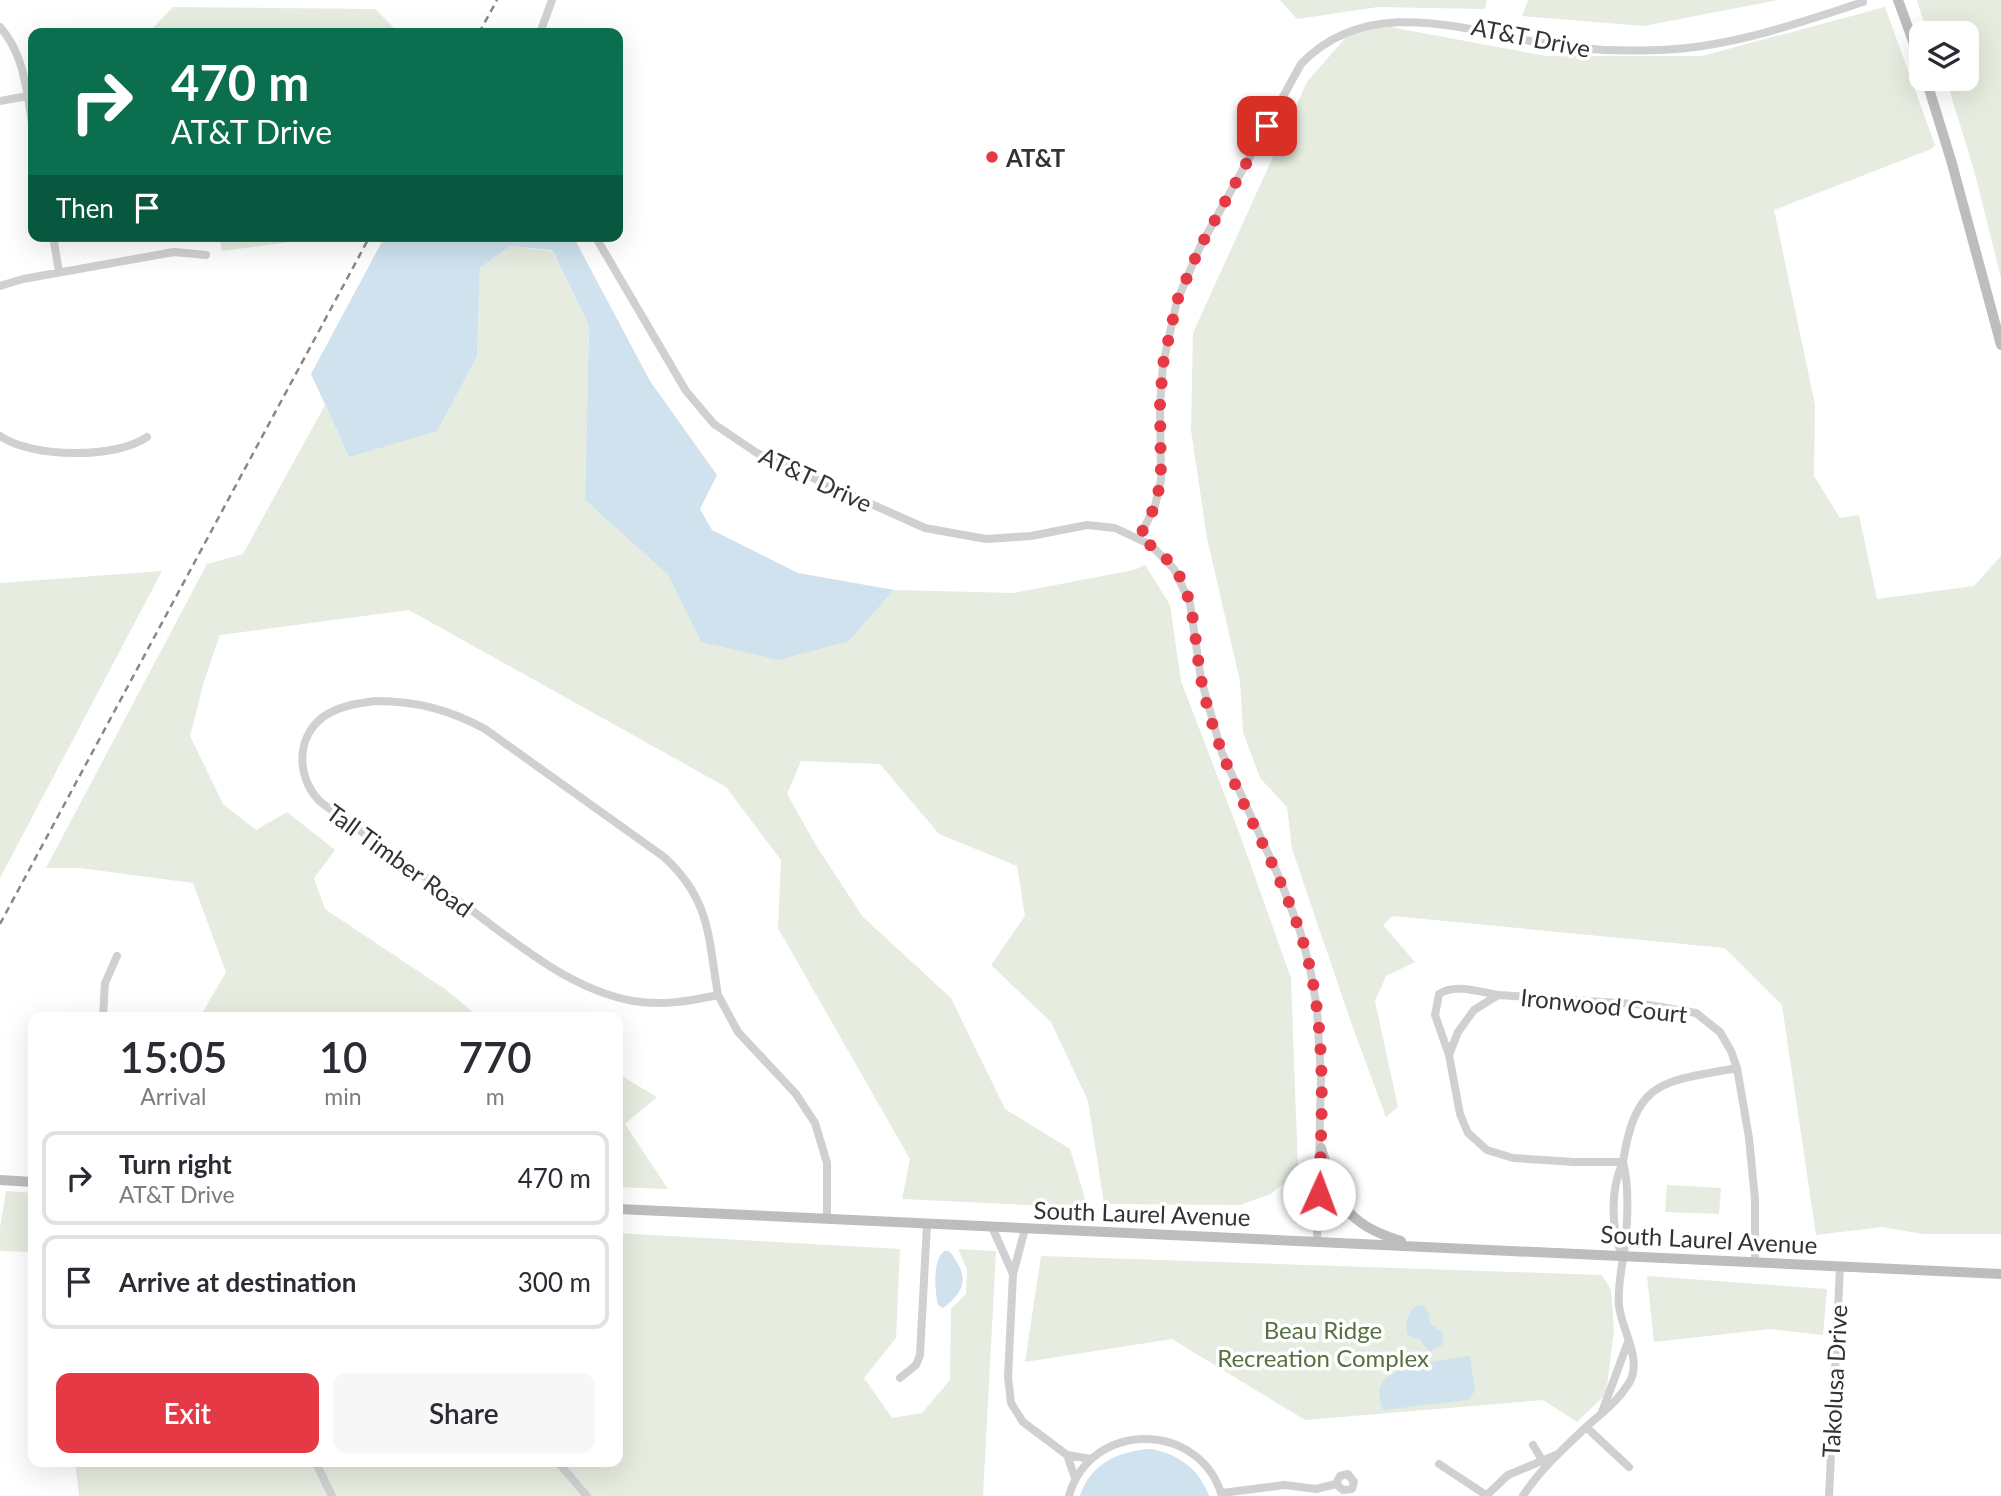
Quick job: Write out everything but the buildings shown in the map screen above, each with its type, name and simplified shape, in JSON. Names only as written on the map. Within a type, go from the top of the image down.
[{"type":"main road","points":[[1898,0],[1909,30]]},
{"type":"main road","points":[[1930,91],[2001,345]]},
{"type":"main road","points":[[1321,1148],[1331,1184],[1342,1206],[1354,1219],[1382,1234],[1418,1245]]},
{"type":"main road","points":[[0,1180],[28,1182]]},
{"type":"main road","name":"South Laurel Avenue","points":[[623,1209],[2001,1274]]},
{"type":"street","points":[[542,28],[552,0]]},
{"type":"street","name":"AT&T Drive","points":[[1139,538],[1155,506],[1160,487],[1163,364],[1171,321],[1185,281],[1200,247],[1301,64],[1327,35],[1344,24],[1364,17],[1411,14],[1564,47],[1610,51],[1661,50],[1710,45],[1760,35],[1863,2]]},
{"type":"street","points":[[0,27],[17,52],[28,102]]},
{"type":"street","points":[[0,101],[27,96]]},
{"type":"street","points":[[54,242],[59,272]]},
{"type":"street","name":"AT&T Drive","points":[[599,242],[686,391],[714,424],[757,453],[925,528],[986,539],[1010,538],[1087,525],[1115,528],[1139,538],[1167,559],[1186,591],[1201,679],[1214,729],[1231,775],[1279,877],[1300,930],[1310,968],[1320,1042],[1321,1148],[1317,1241]]},
{"type":"street","points":[[0,286],[23,279],[174,251],[206,255]]},
{"type":"street","points":[[0,436],[28,449],[62,453],[121,449],[147,437]]},
{"type":"street","name":"Tall Timber Road","points":[[718,995],[683,1002],[642,1002],[595,990],[558,972],[317,800],[306,784],[302,767],[303,747],[311,730],[332,712],[376,701],[428,706],[463,717],[485,729],[582,797],[676,868],[692,888],[702,907],[710,938],[718,995],[738,1032],[796,1094],[815,1123],[827,1163],[827,1219]]},
{"type":"street","points":[[103,1012],[105,983],[117,956]]},
{"type":"street","name":"Ironwood Court","points":[[1623,1162],[1513,1158],[1487,1150],[1468,1133],[1460,1114],[1449,1055],[1435,1015],[1439,994],[1446,989],[1457,988],[1498,995],[1649,1005],[1696,1013],[1720,1032],[1737,1068],[1749,1138],[1754,1187],[1755,1262]]},
{"type":"street","name":"Ironwood Court","points":[[1449,1055],[1458,1032],[1474,1010],[1498,995]]},
{"type":"street","points":[[1622,1256],[1614,1235],[1616,1178],[1623,1162],[1628,1132],[1639,1106],[1654,1089],[1684,1078],[1737,1068]]},
{"type":"street","points":[[1523,1496],[1532,1483],[1586,1427],[1614,1405],[1631,1380],[1634,1368],[1619,1307],[1622,1256],[1626,1238],[1627,1176],[1623,1162]]},
{"type":"street","points":[[1615,1205],[1626,1205]]},
{"type":"street","points":[[900,1378],[916,1365],[920,1355],[927,1224]]},
{"type":"street","points":[[992,1227],[1013,1273]]},
{"type":"street","points":[[1025,1229],[1013,1273],[1008,1377],[1011,1403],[1023,1422],[1067,1455],[1091,1459]]},
{"type":"street","name":"Takolusa Drive","points":[[1829,1496],[1840,1267]]},
{"type":"street","points":[[1601,1415],[1628,1342]]},
{"type":"street","points":[[1586,1427],[1629,1467]]},
{"type":"street","points":[[1069,1496],[1075,1478],[1091,1459],[1116,1444],[1134,1439],[1163,1440],[1188,1450],[1210,1471],[1222,1494],[1285,1485],[1316,1489],[1336,1484]]},
{"type":"street","points":[[1533,1445],[1542,1460]]},
{"type":"street","points":[[1439,1464],[1486,1496],[1508,1475],[1559,1454]]},
{"type":"street","points":[[1067,1455],[1075,1478]]},
{"type":"street","points":[[318,1467],[332,1496]]},
{"type":"street","points":[[563,1467],[587,1496]]},
{"type":"green space","points":[[1280,0],[1487,0],[1485,9],[1378,7],[1297,19]]},
{"type":"green space","points":[[1528,0],[1778,0],[1644,26],[1522,16]]},
{"type":"green space","points":[[1917,0],[2001,0],[2001,278],[1974,170],[1950,91],[1979,91],[1979,21],[1923,21]]},
{"type":"green space","points":[[173,7],[375,9],[394,28],[153,28]]},
{"type":"green space","points":[[1885,7],[1909,73],[1909,91],[1915,91],[1935,145],[1931,149],[1774,210],[1815,405],[1814,476],[1840,518],[1859,515],[1877,599],[1974,586],[2001,556],[2001,1234],[1923,1234],[1882,1227],[1816,1235],[1782,1005],[1725,948],[1393,916],[1383,925],[1415,962],[1386,976],[1375,1001],[1398,1107],[1386,1117],[1292,849],[1287,807],[1260,778],[1243,732],[1240,681],[1207,538],[1191,430],[1193,333],[1307,82],[1353,29],[1390,27],[1546,56],[1702,56]]},
{"type":"green space","points":[[220,242],[290,242],[222,251]]},
{"type":"green space","points":[[510,246],[552,251],[589,326],[585,500],[668,575],[701,642],[849,641],[894,590],[1014,593],[1134,570],[1145,565],[1170,605],[1181,681],[1291,978],[1298,1171],[1271,1194],[1240,1205],[1104,1204],[1088,1101],[1051,1022],[991,965],[1025,916],[1017,866],[939,834],[880,764],[801,761],[787,794],[817,847],[863,917],[951,998],[1005,1109],[1070,1149],[1088,1208],[902,1199],[910,1159],[778,928],[781,860],[726,787],[409,610],[220,635],[204,681],[190,736],[223,804],[256,830],[287,812],[335,850],[314,878],[325,909],[445,989],[473,1012],[203,1012],[226,972],[193,883],[80,868],[46,868],[207,564],[243,554],[325,405],[349,457],[477,356],[480,268]]},
{"type":"green space","points":[[162,571],[0,878],[0,583]]},
{"type":"green space","points":[[623,1077],[657,1097],[625,1124],[668,1189],[623,1187]]},
{"type":"green space","points":[[1667,1185],[1721,1188],[1719,1214],[1665,1212]]},
{"type":"green space","points":[[6,1191],[28,1193],[28,1252],[0,1251],[0,1228]]},
{"type":"green space","points":[[623,1233],[900,1249],[896,1338],[864,1378],[892,1418],[922,1413],[950,1380],[951,1309],[966,1294],[967,1269],[958,1249],[996,1251],[983,1496],[79,1496],[76,1467],[623,1467]]},
{"type":"green space","name":"Beau Ridge Recreation Complex","points":[[1041,1256],[1602,1275],[1611,1290],[1614,1330],[1606,1394],[1577,1422],[1543,1400],[1305,1420],[1172,1339],[1025,1362]]},
{"type":"green space","points":[[1647,1276],[1827,1289],[1823,1335],[1770,1329],[1654,1342]]},
{"type":"water","points":[[382,242],[576,242],[650,381],[717,475],[700,509],[712,530],[798,573],[894,590],[849,641],[779,660],[701,642],[668,575],[585,500],[589,326],[552,250],[510,246],[480,268],[477,356],[437,431],[349,457],[311,374]]},
{"type":"water","points":[[944,1251],[949,1251],[960,1267],[962,1281],[957,1295],[943,1308],[938,1305],[935,1277],[940,1256]]},
{"type":"water","points":[[1418,1305],[1427,1309],[1431,1324],[1444,1334],[1442,1345],[1432,1351],[1427,1350],[1421,1340],[1408,1335],[1408,1318]]},
{"type":"water","points":[[1470,1356],[1475,1391],[1468,1400],[1383,1410],[1379,1389],[1388,1377],[1397,1371]]},
{"type":"water","points":[[1152,1449],[1180,1459],[1200,1478],[1209,1496],[1080,1496],[1091,1475],[1108,1461],[1129,1452]]},
{"type":"railway","points":[[482,28],[497,0]]},
{"type":"railway","points":[[0,924],[367,242]]},
{"type":"place","name":"AT&T","points":[[992,157]]},
{"type":"route","points":[[1267,126],[1200,247],[1177,301],[1166,342],[1161,386],[1161,480],[1155,506],[1139,538],[1152,545],[1167,559],[1186,591],[1201,679],[1222,753],[1279,877],[1300,930],[1310,968],[1320,1042],[1319,1194]]}]
